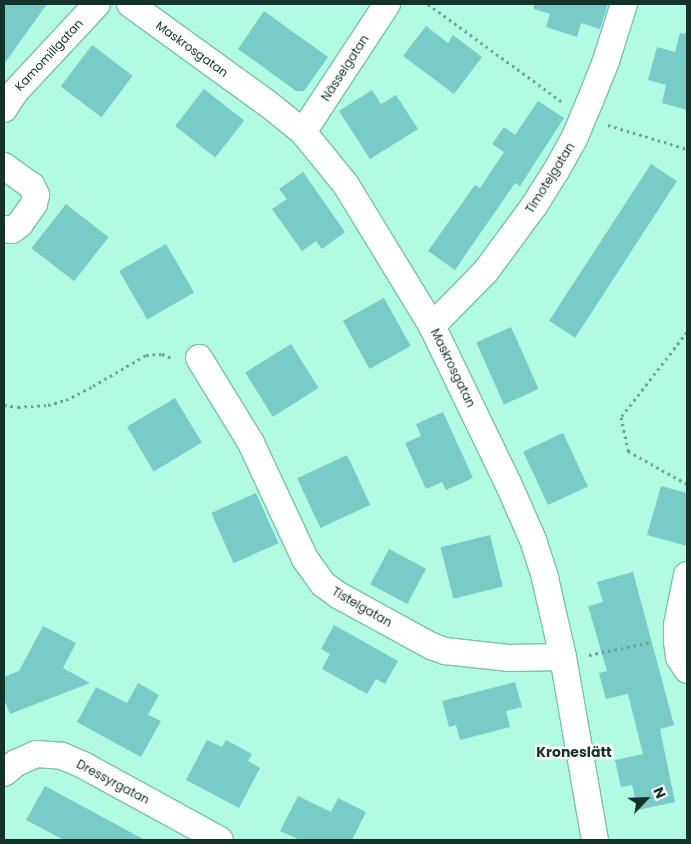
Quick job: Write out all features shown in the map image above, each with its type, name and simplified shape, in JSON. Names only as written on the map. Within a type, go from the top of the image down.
[{"type":"street","name":"Kamomillgatan","points":[[4,109],[15,92],[97,4]]},
{"type":"street","name":"Maskrosgatan","points":[[130,4],[267,103],[303,132],[346,184],[432,326],[533,540],[545,578],[563,657],[595,840]]},
{"type":"street","name":"Nässelgatan","points":[[303,132],[388,4]]},
{"type":"street","name":"Timotejgatan","points":[[432,326],[486,271],[534,206],[574,140],[606,61],[624,4]]},
{"type":"street","points":[[4,166],[32,186],[36,195],[34,204],[20,224],[12,230],[4,229]]},
{"type":"street","name":"Tistelgatan","points":[[199,358],[251,443],[298,545],[323,584],[338,595],[422,641],[445,650],[508,658],[563,657]]},
{"type":"street","points":[[687,575],[677,625],[679,656],[687,670]]},
{"type":"street","name":"Dressyrgatan","points":[[4,773],[16,763],[36,754],[62,756],[220,840]]},
{"type":"path","points":[[428,4],[584,118],[687,149]]},
{"type":"path","points":[[687,332],[621,418],[628,451],[687,484]]},
{"type":"path","points":[[4,405],[36,407],[66,400],[146,355],[153,353],[179,361],[199,358]]},
{"type":"path","points":[[563,657],[585,656],[646,644],[667,634],[677,625]]},
{"type":"building","points":[[4,4],[47,4],[4,64]]},
{"type":"building","points":[[534,4],[608,4],[600,29],[581,23],[577,37],[546,27],[550,14],[534,9]]},
{"type":"building","points":[[264,11],[328,57],[304,91],[296,91],[238,49]]},
{"type":"building","points":[[426,26],[448,43],[453,35],[482,57],[454,94],[403,56]]},
{"type":"building","points":[[680,33],[687,34],[687,110],[662,103],[666,85],[648,80],[657,47],[675,52]]},
{"type":"building","points":[[92,45],[133,76],[101,117],[61,87]]},
{"type":"building","points":[[204,89],[244,120],[215,157],[175,126]]},
{"type":"building","points":[[372,90],[381,104],[396,95],[418,129],[370,159],[339,111]]},
{"type":"building","points":[[538,101],[564,118],[520,186],[515,183],[455,270],[428,251],[475,185],[480,188],[504,152],[492,144],[504,127],[515,135]]},
{"type":"building","points":[[651,164],[677,181],[575,338],[549,321]]},
{"type":"building","points":[[303,172],[345,232],[322,249],[316,241],[302,251],[272,209],[287,199],[279,189]]},
{"type":"building","points":[[66,204],[109,237],[74,281],[32,248]]},
{"type":"building","points":[[166,244],[194,292],[147,319],[119,271]]},
{"type":"building","points":[[384,298],[411,346],[370,369],[343,321]]},
{"type":"building","points":[[511,327],[539,389],[504,405],[476,342]]},
{"type":"building","points":[[291,344],[319,388],[273,417],[245,373]]},
{"type":"building","points":[[175,398],[202,443],[154,471],[127,427]]},
{"type":"building","points":[[443,412],[473,478],[446,490],[442,482],[426,489],[405,443],[421,436],[416,424]]},
{"type":"building","points":[[563,433],[588,486],[548,505],[523,452]]},
{"type":"building","points":[[347,455],[370,505],[320,528],[297,478]]},
{"type":"building","points":[[661,486],[687,493],[687,546],[647,535]]},
{"type":"building","points":[[256,493],[278,543],[234,563],[211,513]]},
{"type":"building","points":[[490,535],[503,586],[453,599],[441,547]]},
{"type":"building","points":[[389,549],[426,569],[407,604],[370,584]]},
{"type":"building","points":[[633,572],[674,725],[660,729],[675,802],[638,810],[632,785],[621,787],[615,760],[643,754],[628,694],[606,699],[599,673],[607,671],[588,606],[603,602],[597,582]]},
{"type":"building","points":[[334,625],[398,661],[385,684],[376,679],[367,694],[322,669],[330,654],[321,649]]},
{"type":"building","points":[[43,626],[76,643],[63,668],[90,683],[10,714],[4,699],[4,677],[19,671]]},
{"type":"building","points":[[515,682],[522,707],[506,711],[510,727],[460,740],[456,725],[449,727],[442,701]]},
{"type":"building","points":[[138,683],[159,695],[148,715],[161,721],[141,757],[77,722],[96,687],[127,703]]},
{"type":"building","points":[[207,740],[222,747],[226,740],[252,754],[248,761],[260,768],[239,808],[186,780]]},
{"type":"building","points":[[45,786],[145,840],[64,840],[26,820]]},
{"type":"building","points":[[298,796],[331,812],[338,798],[366,812],[352,840],[300,840],[280,831]]},
{"type":"district","name":"Kroneslätt","points":[[574,752]]}]
